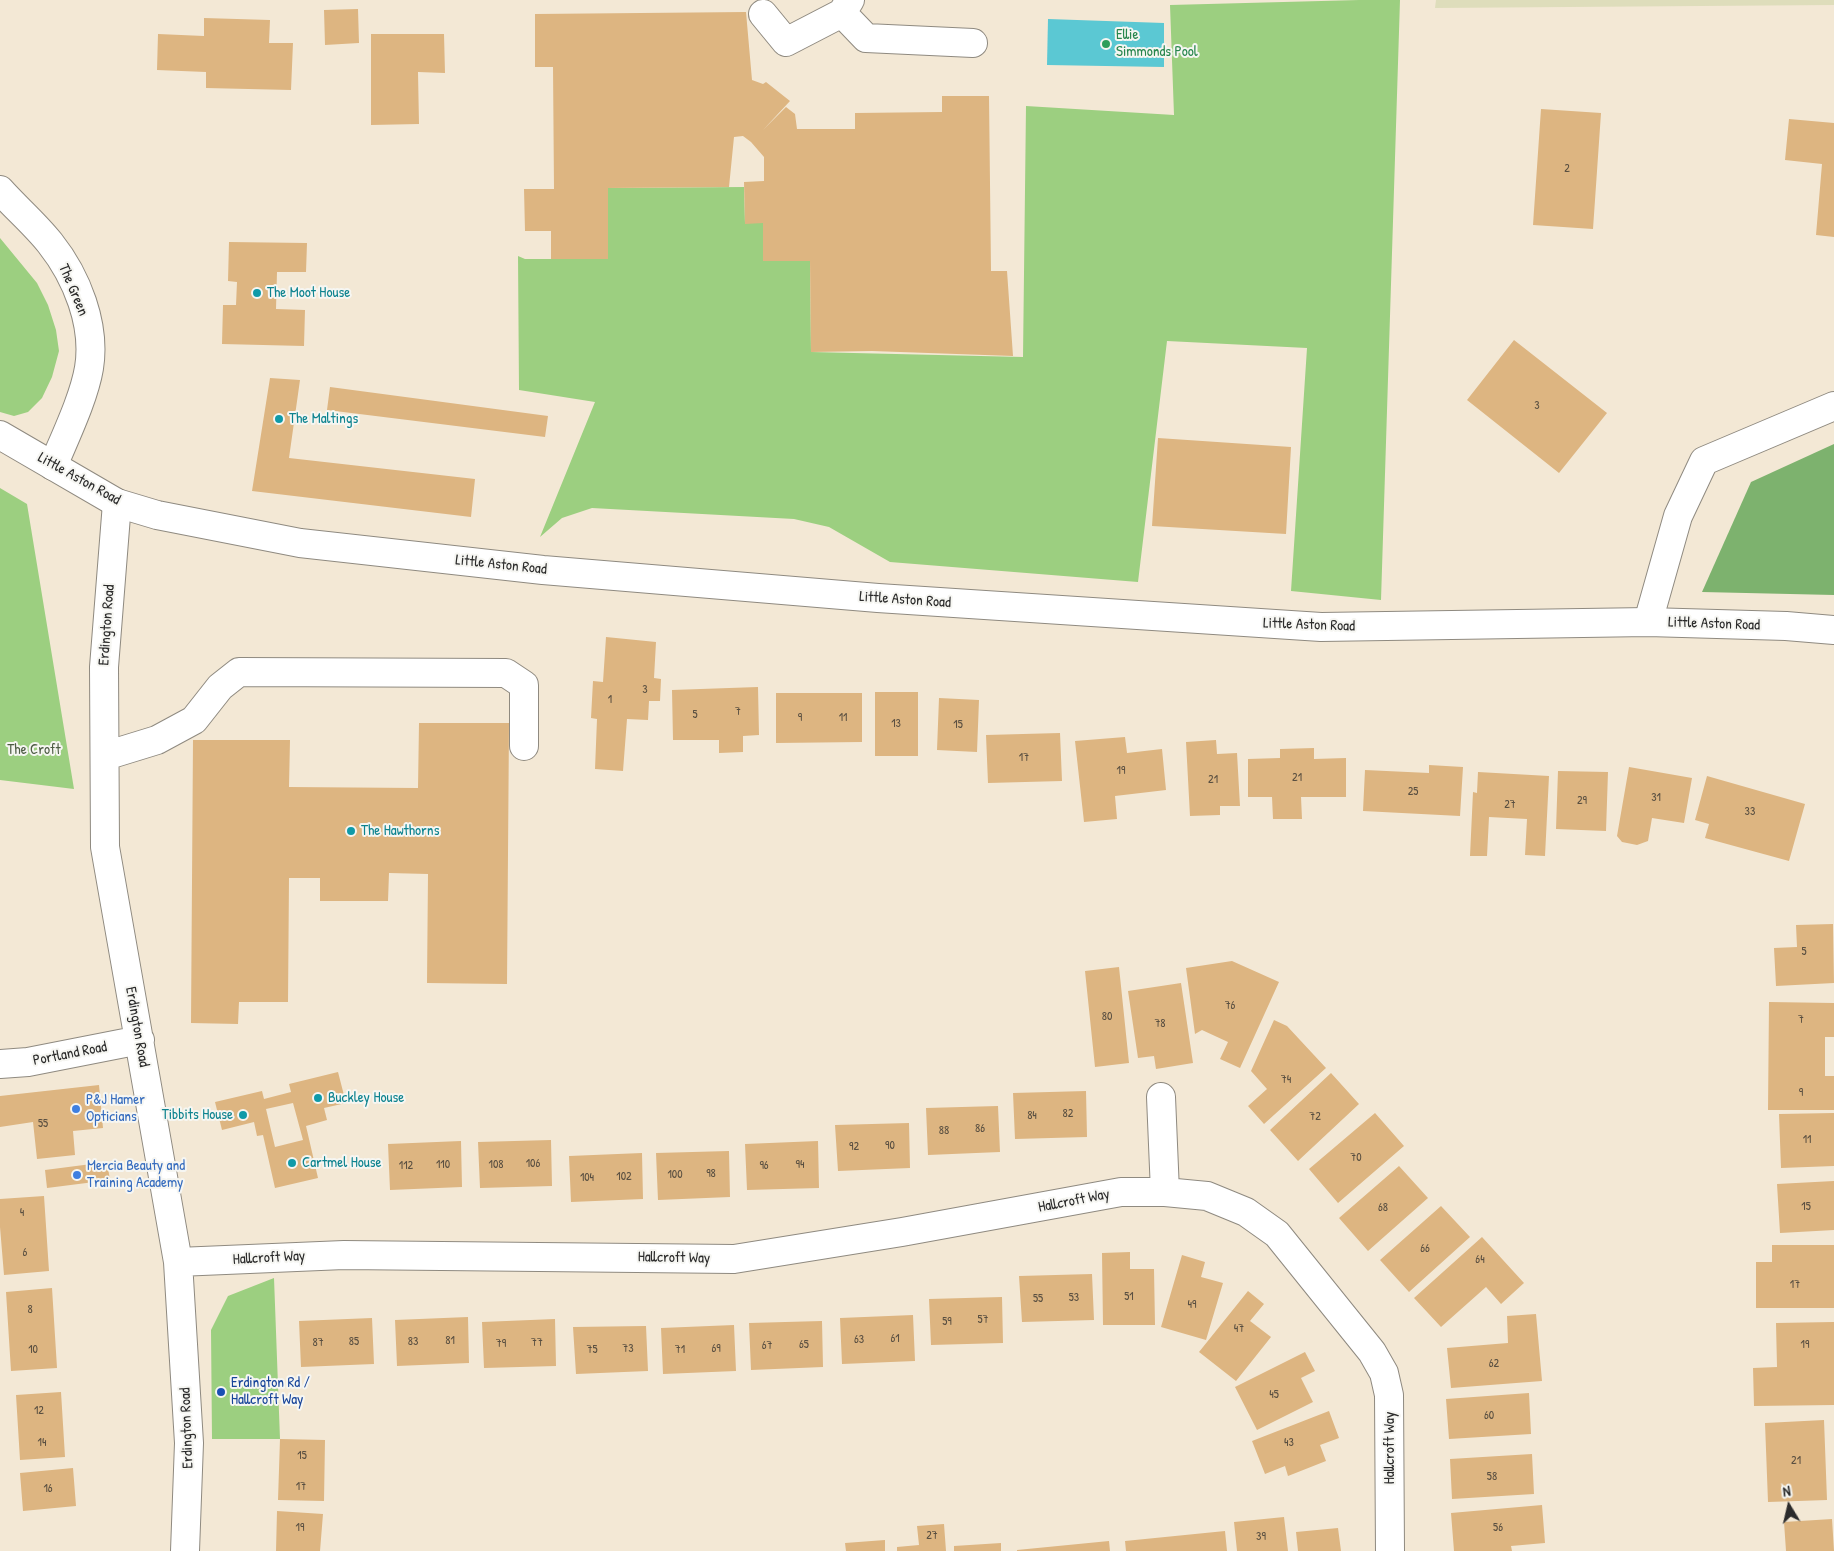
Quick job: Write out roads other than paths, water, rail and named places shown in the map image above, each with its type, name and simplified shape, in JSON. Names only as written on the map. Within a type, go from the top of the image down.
[{"type":"street","points":[[763,14],[786,42],[846,6],[866,38],[973,43]]},
{"type":"street","name":"The Green","points":[[0,190],[50,243],[70,274],[85,311],[90,338],[89,368],[83,390],[53,466]]},
{"type":"street","points":[[1648,622],[1678,516],[1704,461],[1834,406]]},
{"type":"street","name":"Little Aston Road","points":[[0,435],[117,503],[185,521],[300,543],[544,570],[878,598],[1321,627],[1648,622],[1786,626],[1834,630]]},
{"type":"street","name":"Erdington Road","points":[[117,503],[104,667],[105,847],[178,1262],[189,1443],[185,1551]]},
{"type":"street","points":[[105,756],[157,740],[194,720],[220,687],[239,672],[506,673],[524,685],[524,746]]},
{"type":"street","name":"Portland Road","points":[[0,1064],[28,1062],[140,1040]]},
{"type":"street","points":[[1161,1097],[1165,1192]]},
{"type":"street","name":"Hallcroft Way","points":[[178,1262],[344,1255],[734,1259],[902,1232],[1121,1192],[1165,1192],[1206,1196],[1246,1212],[1277,1234],[1372,1352],[1384,1373],[1390,1395],[1390,1551]]},
{"type":"water","name":"Ellie Simmonds Pool","points":[[1048,19],[1164,23],[1164,67],[1047,65]]},
{"type":"place","name":"Ellie Simmonds Pool","points":[[1106,44]]},
{"type":"place","name":"The Moot House","points":[[257,293]]},
{"type":"place","name":"The Maltings","points":[[279,419]]},
{"type":"place","name":"The Hawthorns","points":[[351,831]]},
{"type":"place","name":"Buckley House","points":[[318,1098]]},
{"type":"place","name":"P&J Hamer Opticians","points":[[76,1109]]},
{"type":"place","name":"Tibbits House","points":[[243,1115]]},
{"type":"place","name":"Cartmel House","points":[[292,1163]]},
{"type":"place","name":"Mercia Beauty and Training Academy","points":[[77,1175]]},
{"type":"place","name":"Erdington Rd / Hallcroft Way","points":[[221,1392]]},
{"type":"park label","name":"The Croft","points":[[34,750]]}]
